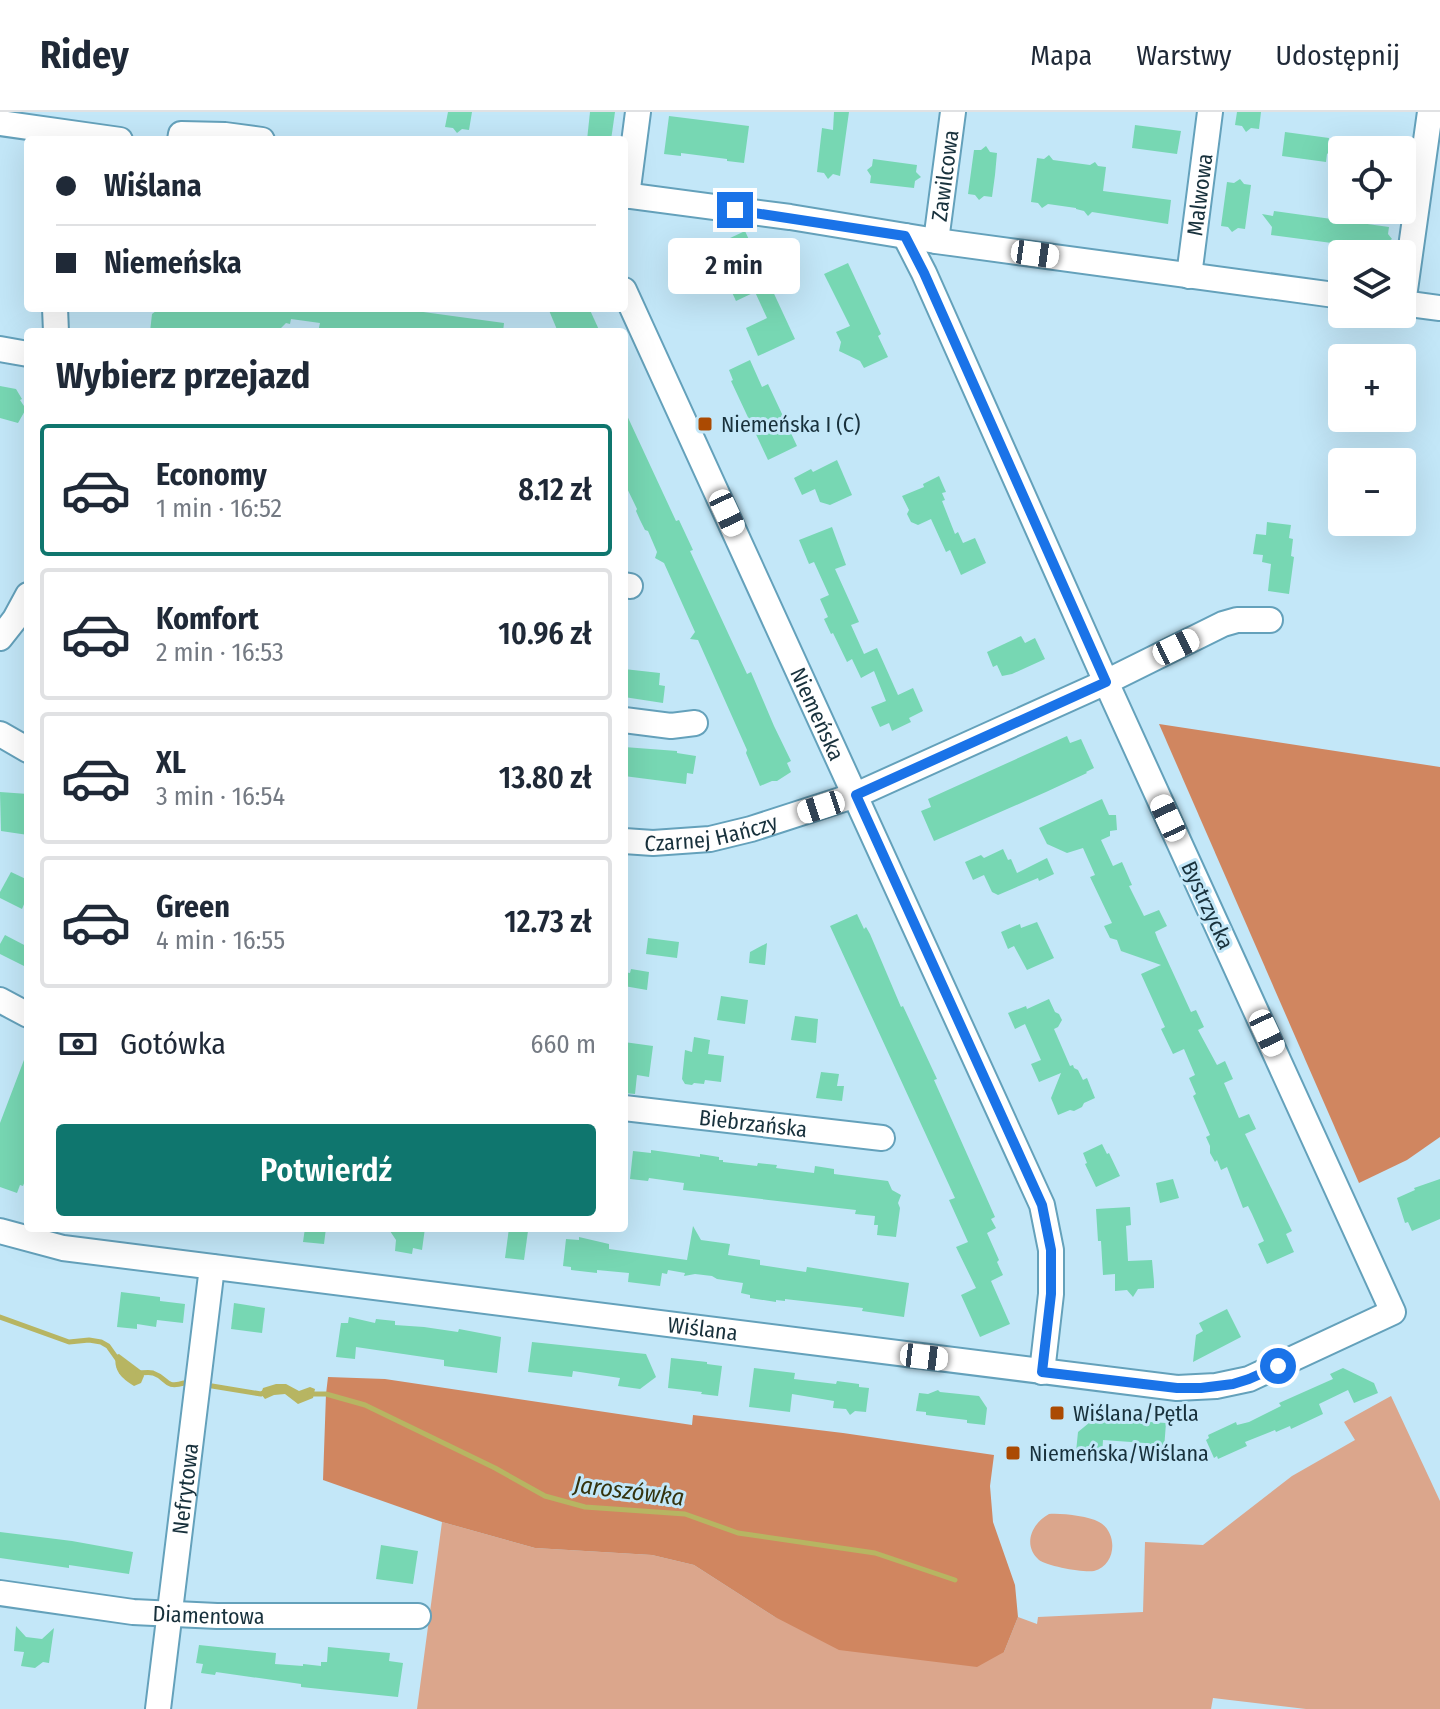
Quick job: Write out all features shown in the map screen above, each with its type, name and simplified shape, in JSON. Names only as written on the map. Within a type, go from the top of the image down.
[{"type":"street","points":[[628,182],[638,112]]},
{"type":"street","name":"Zawilcowa","points":[[936,241],[953,112]]},
{"type":"street","name":"Malwowa","points":[[1189,276],[1210,112]]},
{"type":"street","points":[[1411,240],[1430,112]]},
{"type":"street","points":[[0,123],[50,135]]},
{"type":"street","points":[[181,136],[232,136]]},
{"type":"street","points":[[628,196],[1328,294]]},
{"type":"street","name":"Bystrzycka","points":[[905,236],[1393,1312]]},
{"type":"street","name":"Niemeńska","points":[[628,299],[1042,1205],[1051,1250],[1051,1294],[1042,1372]]},
{"type":"street","points":[[1416,305],[1440,308]]},
{"type":"street","points":[[0,349],[24,353]]},
{"type":"street","points":[[0,638],[24,602]]},
{"type":"street","name":"Czarnej Hańczy","points":[[628,841],[653,843],[710,839],[856,795],[1106,682],[1223,624],[1237,620],[1270,620]]},
{"type":"street","points":[[628,721],[671,726],[695,723]]},
{"type":"street","points":[[0,734],[24,748]]},
{"type":"street","points":[[0,1000],[24,1013]]},
{"type":"street","name":"Biebrzańska","points":[[628,1108],[882,1138]]},
{"type":"street","name":"Wiślana","points":[[0,1231],[63,1248],[1177,1388],[1233,1384],[1249,1379],[1393,1312]]},
{"type":"street","name":"Nefrytowa","points":[[158,1709],[212,1267]]},
{"type":"street","name":"Diamentowa","points":[[0,1593],[133,1612],[169,1614],[418,1616]]},
{"type":"shaded area","points":[[1159,724],[1440,767],[1440,1137],[1407,1160],[1359,1183]]},
{"type":"shaded area","points":[[119,1354],[143,1372],[141,1383],[134,1386],[119,1373],[115,1360]]},
{"type":"shaded area","points":[[328,1377],[385,1379],[692,1425],[693,1415],[994,1455],[990,1486],[993,1522],[1015,1585],[1018,1617],[1004,1652],[977,1667],[839,1650],[775,1617],[694,1565],[652,1555],[535,1548],[442,1522],[323,1480]]},
{"type":"shaded area","points":[[286,1384],[299,1391],[310,1387],[315,1389],[313,1398],[298,1404],[285,1394],[265,1399],[261,1394],[263,1388]]},
{"type":"shaded area","points":[[1391,1396],[1440,1501],[1440,1709],[1306,1709],[1213,1698],[1211,1709],[417,1709],[442,1522],[535,1548],[652,1555],[694,1565],[775,1617],[1004,1652],[1018,1617],[1037,1624],[1038,1617],[1143,1612],[1145,1542],[1203,1545],[1292,1476],[1355,1440],[1344,1422]]},
{"type":"shaded area","points":[[1049,1514],[1082,1517],[1105,1527],[1112,1540],[1112,1548],[1102,1568],[1094,1571],[1074,1570],[1039,1560],[1031,1548],[1031,1535],[1038,1523]]},
{"type":"building","points":[[448,112],[472,112],[469,130],[462,129],[457,133],[453,128],[445,127]]},
{"type":"building","points":[[590,112],[615,112],[612,136],[587,136]]},
{"type":"building","points":[[834,112],[849,112],[840,176],[833,174],[828,179],[824,173],[817,172],[822,128],[833,130]]},
{"type":"building","points":[[1237,112],[1261,112],[1259,129],[1251,128],[1246,132],[1242,126],[1235,125]]},
{"type":"building","points":[[669,116],[749,126],[744,163],[681,153],[681,156],[664,154]]},
{"type":"building","points":[[1135,125],[1181,131],[1177,154],[1132,148]]},
{"type":"building","points":[[1285,132],[1328,138],[1326,162],[1282,156]]},
{"type":"building","points":[[986,146],[990,152],[997,153],[995,175],[992,197],[984,196],[979,200],[975,195],[968,194],[974,150]]},
{"type":"building","points":[[1049,155],[1053,160],[1090,165],[1095,162],[1098,166],[1106,167],[1103,191],[1171,200],[1168,224],[1092,212],[1088,216],[1076,208],[1048,204],[1042,208],[1038,203],[1031,202],[1037,158],[1044,159]]},
{"type":"building","points":[[873,159],[917,165],[916,172],[921,177],[915,181],[914,188],[870,183],[871,176],[867,170],[872,166]]},
{"type":"building","points":[[1240,179],[1244,184],[1251,185],[1245,229],[1238,228],[1232,232],[1228,227],[1221,226],[1227,182],[1234,183]]},
{"type":"building","points":[[1274,211],[1328,219],[1328,224],[1389,227],[1388,234],[1392,239],[1328,240],[1328,242],[1271,235],[1272,227],[1262,214],[1273,216]]},
{"type":"building","points":[[745,231],[795,339],[758,356],[746,328],[767,318],[755,292],[736,301],[711,247]]},
{"type":"building","points":[[848,263],[881,334],[878,336],[888,357],[864,368],[860,361],[839,351],[841,342],[836,332],[850,326],[824,274]]},
{"type":"building","points":[[423,312],[504,323],[503,328],[319,328],[320,323],[291,319],[290,324],[286,323],[281,328],[150,328],[152,314]]},
{"type":"building","points":[[550,312],[591,312],[598,328],[556,328]]},
{"type":"building","points":[[750,360],[762,387],[768,384],[797,446],[768,460],[731,381],[729,370]]},
{"type":"building","points":[[0,386],[16,389],[22,399],[24,412],[18,423],[0,418]]},
{"type":"building","points":[[628,418],[676,521],[679,520],[693,550],[690,551],[747,674],[751,672],[791,761],[787,763],[791,772],[777,781],[760,786],[698,640],[690,639],[695,632],[664,563],[655,558],[657,552],[628,490]]},
{"type":"building","points":[[837,460],[852,495],[830,505],[820,502],[815,489],[802,495],[794,478]]},
{"type":"building","points":[[939,476],[946,492],[942,493],[945,500],[942,501],[955,534],[958,532],[963,543],[975,538],[986,563],[961,575],[931,519],[918,525],[911,522],[902,496],[924,487],[923,484]]},
{"type":"building","points":[[1267,522],[1291,525],[1289,538],[1293,539],[1291,556],[1294,557],[1289,594],[1268,591],[1271,564],[1262,562],[1263,555],[1253,554],[1256,534],[1266,535]]},
{"type":"building","points":[[832,527],[846,565],[835,569],[859,622],[851,625],[864,654],[877,648],[898,695],[913,688],[923,711],[909,718],[911,722],[892,731],[889,723],[880,727],[871,707],[886,701],[874,671],[861,678],[852,659],[847,662],[831,634],[820,599],[829,595],[814,562],[809,564],[799,540]]},
{"type":"building","points":[[1021,636],[1025,643],[1035,638],[1045,659],[1002,676],[997,665],[993,667],[987,652]]},
{"type":"building","points":[[628,669],[660,673],[659,685],[665,686],[663,703],[628,698]]},
{"type":"building","points":[[1067,736],[1070,743],[1081,739],[1094,768],[934,841],[921,811],[931,807],[928,799]]},
{"type":"building","points":[[628,747],[677,751],[696,756],[693,774],[687,773],[686,784],[628,777]]},
{"type":"building","points":[[0,792],[24,794],[24,834],[1,831]]},
{"type":"building","points":[[1102,799],[1109,815],[1116,815],[1117,830],[1110,831],[1110,836],[1101,840],[1113,866],[1122,862],[1132,885],[1129,886],[1144,916],[1159,910],[1167,926],[1155,932],[1158,940],[1191,1012],[1196,1010],[1204,1027],[1198,1030],[1217,1065],[1225,1061],[1233,1079],[1224,1083],[1239,1118],[1249,1114],[1256,1129],[1245,1134],[1292,1231],[1286,1234],[1294,1252],[1267,1264],[1258,1244],[1264,1241],[1248,1206],[1243,1208],[1227,1167],[1221,1170],[1210,1153],[1206,1137],[1210,1135],[1193,1096],[1196,1094],[1189,1078],[1195,1075],[1184,1049],[1173,1054],[1161,1029],[1165,1027],[1141,974],[1161,965],[1121,951],[1117,940],[1110,938],[1104,926],[1112,923],[1090,877],[1095,875],[1083,848],[1067,853],[1047,844],[1039,828]]},
{"type":"building","points":[[1003,849],[1017,873],[1047,858],[1054,874],[998,895],[992,892],[984,875],[973,880],[965,862]]},
{"type":"building","points":[[11,872],[24,878],[22,909],[0,898]]},
{"type":"building","points":[[857,914],[870,934],[901,1007],[937,1079],[934,1080],[995,1217],[991,1219],[996,1228],[987,1233],[1003,1275],[991,1281],[1010,1324],[980,1337],[961,1295],[976,1288],[956,1247],[968,1242],[949,1200],[955,1198],[830,926]]},
{"type":"building","points":[[1037,922],[1054,958],[1027,970],[1014,946],[1008,949],[1001,932],[1020,924],[1021,928]]},
{"type":"building","points":[[5,935],[24,945],[24,966],[0,954],[0,944]]},
{"type":"building","points":[[648,938],[679,942],[677,958],[646,954]]},
{"type":"building","points":[[767,943],[765,965],[749,963],[750,952]]},
{"type":"building","points":[[631,969],[649,972],[647,990],[628,987]]},
{"type":"building","points":[[721,996],[748,1000],[745,1024],[717,1020]]},
{"type":"building","points":[[1049,999],[1062,1020],[1054,1029],[1070,1066],[1078,1070],[1083,1080],[1087,1078],[1095,1098],[1074,1111],[1058,1115],[1051,1098],[1061,1073],[1039,1082],[1031,1064],[1041,1060],[1025,1024],[1015,1029],[1008,1013]]},
{"type":"building","points":[[795,1016],[818,1019],[816,1043],[791,1040]]},
{"type":"building","points":[[694,1037],[710,1040],[708,1054],[724,1056],[721,1082],[705,1080],[704,1084],[692,1085],[685,1084],[682,1079],[685,1050],[692,1052]]},
{"type":"building","points":[[628,1043],[653,1046],[649,1077],[637,1075],[635,1094],[628,1093]]},
{"type":"building","points":[[24,1060],[24,1183],[17,1193],[0,1187],[0,1123]]},
{"type":"building","points":[[821,1072],[839,1074],[837,1086],[844,1086],[842,1101],[816,1098]]},
{"type":"building","points":[[1102,1144],[1120,1176],[1096,1187],[1083,1153]]},
{"type":"building","points":[[651,1150],[700,1157],[700,1154],[719,1157],[723,1162],[777,1165],[776,1168],[814,1173],[815,1166],[834,1169],[834,1174],[888,1181],[892,1190],[901,1195],[896,1237],[877,1235],[875,1216],[855,1214],[856,1210],[683,1190],[684,1183],[649,1178],[648,1181],[630,1179],[633,1151],[651,1153]]},
{"type":"building","points":[[1173,1179],[1179,1198],[1160,1203],[1156,1183]]},
{"type":"building","points":[[1440,1179],[1440,1219],[1412,1231],[1408,1222],[1405,1223],[1397,1198]]},
{"type":"building","points":[[1130,1207],[1131,1225],[1126,1226],[1128,1261],[1152,1260],[1154,1282],[1154,1288],[1138,1289],[1133,1297],[1127,1290],[1115,1291],[1115,1274],[1103,1275],[1096,1209]]},
{"type":"building","points":[[693,1226],[701,1240],[730,1244],[728,1255],[760,1260],[760,1265],[806,1272],[807,1267],[909,1283],[904,1317],[862,1311],[863,1308],[750,1298],[750,1295],[741,1293],[743,1283],[712,1276],[684,1276],[685,1273],[668,1270],[667,1274],[662,1273],[660,1286],[628,1282],[629,1273],[597,1270],[597,1273],[563,1266],[566,1239],[579,1240],[579,1237],[609,1244],[609,1249],[687,1260]]},
{"type":"building","points":[[304,1232],[326,1232],[324,1244],[303,1242]]},
{"type":"building","points":[[391,1232],[424,1232],[422,1250],[413,1248],[412,1254],[395,1251],[396,1240]]},
{"type":"building","points":[[508,1232],[528,1232],[524,1260],[505,1258]]},
{"type":"building","points":[[121,1292],[185,1304],[183,1323],[157,1320],[156,1327],[137,1324],[137,1329],[117,1327]]},
{"type":"building","points":[[234,1303],[265,1308],[262,1333],[231,1329]]},
{"type":"building","points":[[1227,1309],[1241,1337],[1193,1362],[1196,1335],[1203,1331],[1199,1323]]},
{"type":"building","points":[[349,1317],[375,1323],[376,1319],[395,1321],[395,1325],[458,1332],[459,1329],[501,1337],[497,1373],[444,1366],[444,1360],[356,1347],[355,1359],[336,1357],[341,1323],[348,1323]]},
{"type":"building","points":[[532,1342],[646,1354],[656,1377],[640,1389],[618,1386],[620,1378],[573,1371],[572,1377],[528,1372]]},
{"type":"building","points":[[671,1358],[722,1366],[718,1396],[668,1388]]},
{"type":"building","points":[[754,1368],[795,1373],[794,1379],[859,1384],[859,1387],[869,1388],[866,1412],[855,1411],[850,1415],[846,1409],[833,1408],[834,1401],[792,1394],[790,1412],[749,1407]]},
{"type":"building","points":[[1343,1368],[1374,1383],[1378,1393],[1354,1403],[1348,1390],[1319,1404],[1323,1414],[1291,1429],[1290,1426],[1275,1430],[1245,1442],[1247,1446],[1214,1458],[1206,1440],[1208,1435],[1236,1422],[1237,1425],[1249,1422],[1281,1406],[1279,1403],[1333,1379],[1330,1374]]},
{"type":"building","points":[[938,1390],[979,1396],[987,1408],[985,1425],[916,1411],[919,1393]]},
{"type":"building","points":[[1107,1408],[1106,1419],[1166,1423],[1164,1449],[1145,1448],[1145,1443],[1103,1440],[1102,1456],[1076,1452],[1078,1432]]},
{"type":"building","points":[[0,1532],[133,1552],[129,1574],[0,1558]]},
{"type":"building","points":[[381,1545],[418,1551],[413,1584],[376,1579]]},
{"type":"building","points":[[16,1626],[26,1637],[42,1639],[54,1628],[49,1663],[43,1662],[35,1668],[21,1666],[24,1652],[14,1651]]},
{"type":"building","points":[[199,1645],[276,1653],[275,1664],[303,1666],[321,1666],[321,1662],[327,1662],[328,1647],[390,1653],[389,1661],[403,1663],[398,1697],[301,1687],[301,1684],[216,1672],[215,1675],[201,1673],[203,1664],[196,1663]]},
{"type":"waterway","name":"Jaroszówka","points":[[0,1317],[69,1342],[101,1342],[118,1360]]},
{"type":"waterway","name":"Jaroszówka","points":[[138,1373],[153,1373],[173,1385],[184,1383]]},
{"type":"waterway","points":[[212,1386],[261,1394],[267,1391]]},
{"type":"waterway","name":"Jaroszówka","points":[[310,1394],[326,1394],[365,1405],[495,1468],[545,1496],[585,1507],[685,1514],[738,1533],[875,1553],[955,1580]]},
{"type":"place","name":"Niemeńska I (C)","points":[[705,424]]},
{"type":"place","name":"Wiślana/Pętla","points":[[1057,1413]]},
{"type":"place","name":"Niemeńska/Wiślana","points":[[1013,1453]]},
{"type":"route","points":[[735,210],[905,236],[1106,682],[856,795],[1042,1205],[1051,1250],[1051,1294],[1042,1372],[1177,1388],[1201,1388],[1233,1384],[1278,1366]]}]
